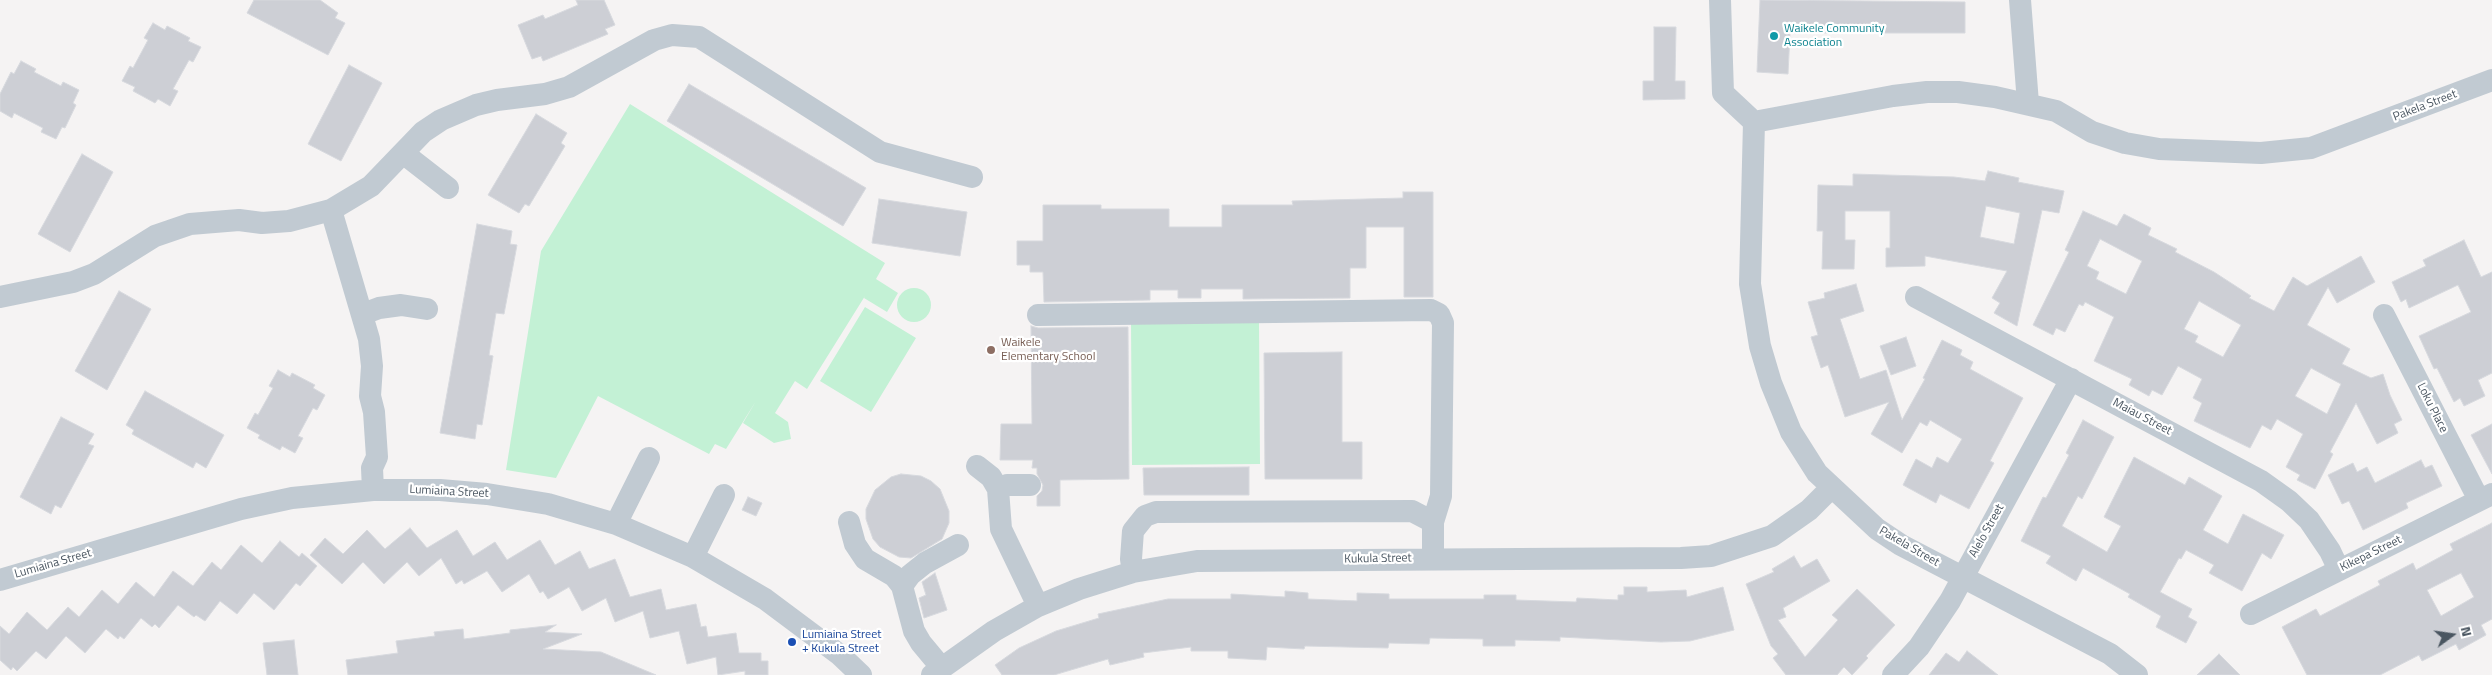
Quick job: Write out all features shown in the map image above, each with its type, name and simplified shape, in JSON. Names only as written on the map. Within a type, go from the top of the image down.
[{"type":"street","points":[[1720,0],[1723,93],[1754,122]]},
{"type":"street","points":[[2020,0],[2028,103]]},
{"type":"street","points":[[0,297],[73,282],[94,274],[155,236],[190,224],[221,220],[289,222],[331,210],[371,186],[423,132],[435,124],[476,105],[497,100],[545,94],[569,87],[654,40],[672,35],[699,37],[880,152],[972,177]]},
{"type":"street","name":"Pakela Street","points":[[2137,675],[2110,654],[1901,545],[1877,529],[1831,488],[1817,472],[1792,432],[1771,383],[1760,346],[1750,284],[1754,122],[1893,96],[1927,92],[1958,92],[2028,103],[2056,111],[2092,132],[2125,143],[2159,149],[2261,153],[2311,148],[2492,80]]},
{"type":"street","points":[[404,153],[448,188]]},
{"type":"street","points":[[331,210],[363,314],[372,366],[370,396],[362,412],[362,459],[372,479]]},
{"type":"street","name":"Maiau Street","points":[[1916,297],[2261,480],[2290,501],[2309,520],[2330,551],[2339,570]]},
{"type":"street","points":[[363,314],[379,308],[401,305],[427,309]]},
{"type":"street","points":[[1038,315],[1431,310],[1439,314],[1443,323],[1441,496],[1433,522],[1433,558]]},
{"type":"street","name":"Loku Place","points":[[2384,315],[2486,497]]},
{"type":"street","name":"Alelo Street","points":[[1893,675],[1919,647],[1950,601],[2071,380]]},
{"type":"street","points":[[616,524],[649,458]]},
{"type":"street","points":[[977,466],[991,477],[998,489],[1001,529],[1038,606]]},
{"type":"street","name":"Lumiaina Street","points":[[0,580],[241,509],[372,479],[548,504],[616,524],[693,557],[765,599],[840,655],[861,675]]},
{"type":"street","points":[[998,489],[1007,485],[1030,485]]},
{"type":"street","name":"Kukula Street","points":[[936,671],[994,631],[1038,606],[1079,589],[1133,572],[1197,562],[1433,558],[1681,558],[1711,556],[1751,545],[1772,536],[1809,510],[1831,488]]},
{"type":"street","points":[[693,557],[724,495]]},
{"type":"street","name":"Kikepa Street","points":[[2251,614],[2486,497]]},
{"type":"street","points":[[1133,572],[1131,539],[1133,531],[1145,516],[1156,512],[1412,511],[1433,522]]},
{"type":"street","points":[[849,522],[855,544],[865,559],[894,576],[902,586],[914,631],[936,671]]},
{"type":"street","points":[[902,586],[910,575],[926,562],[958,544]]},
{"type":"green space","points":[[630,104],[885,263],[876,279],[898,293],[887,312],[864,298],[865,296],[807,389],[795,381],[775,413],[788,422],[791,439],[774,443],[743,423],[756,401],[726,449],[715,444],[709,454],[598,396],[556,478],[506,470],[541,251]]},
{"type":"green space","points":[[914,288],[926,293],[931,305],[926,317],[914,322],[902,317],[897,305],[902,293]]},
{"type":"green space","points":[[865,307],[916,338],[871,412],[820,381]]},
{"type":"green space","points":[[1131,322],[1259,322],[1260,464],[1132,465]]},
{"type":"building","points":[[254,0],[320,0],[338,13],[335,18],[345,23],[328,55],[247,13]]},
{"type":"building","points":[[576,0],[604,0],[615,25],[605,29],[608,34],[543,61],[541,56],[532,59],[518,25],[543,15],[545,19],[578,5]]},
{"type":"building","points":[[1760,0],[1965,2],[1965,33],[1790,33],[1788,74],[1757,72]]},
{"type":"building","points":[[153,23],[165,30],[167,26],[190,38],[188,41],[201,47],[193,62],[189,60],[173,89],[178,91],[170,106],[158,99],[155,103],[133,91],[135,87],[122,81],[130,66],[133,68],[148,40],[144,38]]},
{"type":"building","points":[[1654,27],[1676,27],[1675,81],[1685,81],[1685,99],[1643,100],[1643,81],[1654,81]]},
{"type":"building","points":[[21,61],[36,69],[34,72],[61,86],[63,82],[79,90],[73,103],[76,105],[65,128],[62,127],[56,139],[41,132],[43,128],[14,113],[12,118],[0,111],[0,94],[11,72],[14,74]]},
{"type":"building","points":[[349,65],[382,83],[341,161],[308,144]]},
{"type":"building","points":[[689,84],[866,188],[843,226],[667,121]]},
{"type":"building","points":[[536,114],[567,133],[561,143],[565,146],[529,206],[525,204],[519,213],[488,195]]},
{"type":"building","points":[[82,154],[113,172],[70,252],[38,234]]},
{"type":"building","points":[[1988,171],[2019,178],[2018,182],[2064,191],[2059,213],[2042,210],[2017,326],[1994,313],[2000,303],[1992,298],[2007,271],[1925,256],[1925,266],[1886,267],[1886,248],[1890,248],[1890,211],[1845,211],[1845,240],[1855,240],[1854,269],[1822,269],[1823,231],[1817,231],[1818,185],[1853,186],[1853,174],[1954,177],[1985,181]],"holes":[[[1986,206],[2020,213],[2014,244],[1980,237]]]},
{"type":"building","points":[[1403,192],[1433,192],[1433,297],[1404,297],[1404,227],[1366,227],[1366,268],[1350,268],[1350,298],[1243,299],[1243,289],[1201,289],[1201,298],[1178,298],[1178,290],[1150,290],[1150,300],[1044,302],[1043,272],[1030,272],[1030,265],[1017,265],[1017,241],[1043,241],[1043,205],[1101,205],[1101,209],[1169,209],[1169,227],[1222,227],[1222,205],[1293,205],[1292,201],[1403,198]]},
{"type":"building","points":[[879,199],[967,212],[960,256],[872,243]]},
{"type":"building","points":[[2083,211],[2117,226],[2124,214],[2151,228],[2148,235],[2177,249],[2175,252],[2214,272],[2251,296],[2249,298],[2274,311],[2293,277],[2307,286],[2361,256],[2375,282],[2337,303],[2328,287],[2307,325],[2350,349],[2342,364],[2371,378],[2383,374],[2390,395],[2402,420],[2394,424],[2398,433],[2377,444],[2356,403],[2330,452],[2333,454],[2315,489],[2297,480],[2300,475],[2286,467],[2303,434],[2277,419],[2271,430],[2262,425],[2250,448],[2194,421],[2202,403],[2193,398],[2202,379],[2178,366],[2162,395],[2152,390],[2149,396],[2129,385],[2132,379],[2094,361],[2114,317],[2085,302],[2083,306],[2079,304],[2065,332],[2056,328],[2053,335],[2033,325],[2069,252],[2065,250]],"holes":[[[2100,239],[2142,261],[2126,294],[2096,279],[2099,272],[2087,266]],[[2199,301],[2241,325],[2223,357],[2195,342],[2198,336],[2184,329]],[[2311,368],[2341,384],[2327,414],[2295,396]]]},
{"type":"building","points":[[477,224],[512,231],[510,244],[517,245],[504,314],[496,313],[489,355],[493,356],[482,425],[477,424],[475,439],[440,433]]},
{"type":"building","points":[[2464,240],[2481,277],[2492,272],[2492,373],[2478,380],[2485,396],[2464,406],[2460,398],[2454,402],[2437,368],[2434,369],[2419,336],[2471,312],[2458,285],[2409,308],[2406,299],[2401,302],[2392,282],[2426,266],[2423,260]]},
{"type":"building","points":[[1856,284],[1864,311],[1840,319],[1860,379],[1886,370],[1902,420],[1925,379],[1923,378],[1942,340],[1962,350],[1960,355],[1973,362],[1970,369],[2023,398],[1990,461],[1994,463],[1969,509],[1940,494],[1936,503],[1903,485],[1916,459],[1932,468],[1937,457],[1948,463],[1962,439],[1930,420],[1927,426],[1920,422],[1902,453],[1871,434],[1889,402],[1845,417],[1828,365],[1821,368],[1811,337],[1818,335],[1808,302],[1825,298],[1824,293]]},
{"type":"building","points":[[119,291],[151,309],[107,390],[75,371]]},
{"type":"building","points":[[1031,326],[1038,328],[1128,327],[1129,479],[1060,480],[1060,506],[1037,506],[1037,496],[1042,491],[1043,485],[1037,474],[1037,468],[1032,468],[1033,460],[1000,460],[1001,424],[1032,424]]},
{"type":"building","points":[[1906,337],[1916,366],[1891,375],[1880,346]]},
{"type":"building","points":[[1342,352],[1342,442],[1362,442],[1362,479],[1265,479],[1264,353]]},
{"type":"building","points":[[278,370],[290,377],[292,373],[315,385],[313,388],[325,395],[317,410],[313,408],[298,436],[303,438],[295,453],[282,446],[280,450],[258,438],[260,435],[247,428],[255,413],[258,415],[273,388],[269,386]]},
{"type":"building","points":[[145,391],[224,435],[206,468],[196,462],[193,468],[132,434],[134,430],[126,425]]},
{"type":"building","points":[[61,417],[94,434],[88,444],[94,446],[61,508],[55,505],[51,514],[20,497]]},
{"type":"building","points":[[2083,420],[2114,437],[2082,499],[2078,496],[2062,526],[2107,552],[2121,526],[2104,517],[2134,457],[2185,485],[2189,477],[2222,496],[2203,530],[2228,544],[2243,514],[2284,535],[2271,559],[2262,553],[2242,591],[2209,573],[2214,565],[2186,550],[2181,559],[2179,558],[2160,592],[2192,609],[2188,617],[2197,622],[2186,643],[2156,627],[2161,616],[2128,597],[2130,594],[2083,568],[2076,581],[2046,563],[2051,556],[2021,541],[2043,497],[2046,498],[2069,455],[2066,453]]},
{"type":"building","points":[[2492,424],[2492,474],[2471,435]]},
{"type":"building","points":[[2421,460],[2425,468],[2432,465],[2442,486],[2406,503],[2408,508],[2363,530],[2349,501],[2342,504],[2328,475],[2353,463],[2357,472],[2367,467],[2375,483]]},
{"type":"building","points":[[1249,467],[1249,495],[1144,495],[1143,468]]},
{"type":"building","points":[[901,474],[921,476],[931,481],[940,489],[949,511],[949,523],[942,539],[911,558],[899,557],[880,547],[873,539],[866,519],[866,509],[875,490],[891,477]]},
{"type":"building","points":[[748,497],[762,503],[756,516],[742,510]]},
{"type":"building","points":[[2492,523],[2492,619],[2481,625],[2486,635],[2459,650],[2456,644],[2422,661],[2419,655],[2380,675],[2307,675],[2282,627],[2316,609],[2320,616],[2380,585],[2378,581],[2413,563],[2416,570],[2453,550],[2450,544]],"holes":[[[2461,573],[2474,597],[2441,616],[2427,590]]]},
{"type":"building","points":[[410,528],[427,548],[457,530],[473,556],[495,542],[507,560],[540,540],[555,565],[580,551],[589,569],[615,559],[630,597],[661,589],[666,610],[696,604],[701,627],[706,626],[708,637],[736,633],[739,653],[761,653],[761,661],[768,661],[768,675],[745,675],[745,671],[718,675],[716,657],[687,664],[679,631],[650,638],[643,611],[615,622],[606,598],[582,611],[569,587],[548,599],[543,591],[540,593],[529,574],[502,592],[487,571],[464,584],[462,580],[456,584],[441,558],[419,576],[407,562],[384,584],[363,562],[342,584],[310,555],[325,538],[343,554],[367,530],[385,549]]},
{"type":"building","points":[[280,541],[299,557],[302,553],[317,566],[300,586],[296,583],[274,610],[254,593],[237,614],[220,601],[205,621],[196,615],[194,617],[178,605],[159,628],[155,624],[152,627],[141,618],[124,639],[120,636],[118,639],[106,629],[85,653],[66,636],[46,659],[36,651],[17,671],[13,667],[11,670],[0,660],[0,626],[9,634],[27,612],[47,630],[68,607],[79,617],[102,590],[118,604],[136,582],[154,597],[173,571],[193,586],[212,562],[221,570],[241,545],[262,563]]},
{"type":"building","points":[[1794,556],[1801,568],[1817,559],[1830,581],[1783,608],[1786,617],[1778,620],[1805,657],[1838,620],[1832,615],[1857,589],[1895,625],[1866,656],[1868,658],[1852,675],[1844,667],[1837,675],[1786,675],[1773,658],[1778,654],[1771,646],[1746,584],[1774,572],[1772,569]]},
{"type":"building","points":[[935,573],[947,610],[924,618],[919,598],[926,595],[922,582]]},
{"type":"building","points":[[1624,587],[1647,587],[1647,592],[1686,590],[1687,597],[1723,587],[1734,630],[1690,641],[1661,642],[1560,637],[1560,641],[1515,640],[1515,646],[1483,646],[1483,639],[1430,638],[1429,644],[1389,643],[1388,648],[1305,646],[1304,649],[1267,647],[1266,660],[1228,658],[1228,651],[1191,651],[1191,647],[1143,653],[1144,657],[1110,665],[1108,659],[1054,675],[1002,675],[995,665],[1019,648],[1056,631],[1099,618],[1098,614],[1168,599],[1231,599],[1231,594],[1285,597],[1285,591],[1308,593],[1308,599],[1357,601],[1357,593],[1389,594],[1389,599],[1484,599],[1484,595],[1516,595],[1516,600],[1576,602],[1577,598],[1618,600],[1618,595],[1624,595]]},
{"type":"building","points":[[556,625],[545,632],[582,634],[543,649],[601,652],[656,675],[348,675],[346,660],[398,653],[396,641],[435,636],[434,632],[463,629],[464,639],[510,633],[510,630]]},
{"type":"building","points":[[294,640],[298,675],[267,675],[263,643]]},
{"type":"building","points":[[1967,651],[1998,675],[1929,675],[1946,653],[1959,662]]},
{"type":"building","points":[[2219,654],[2240,675],[2197,675]]},
{"type":"place","name":"Waikele Community Association","points":[[1774,36]]},
{"type":"place","name":"Waikele Elementary School","points":[[991,350]]},
{"type":"place","name":"Lumiaina Street + Kukula Street","points":[[792,642]]}]
